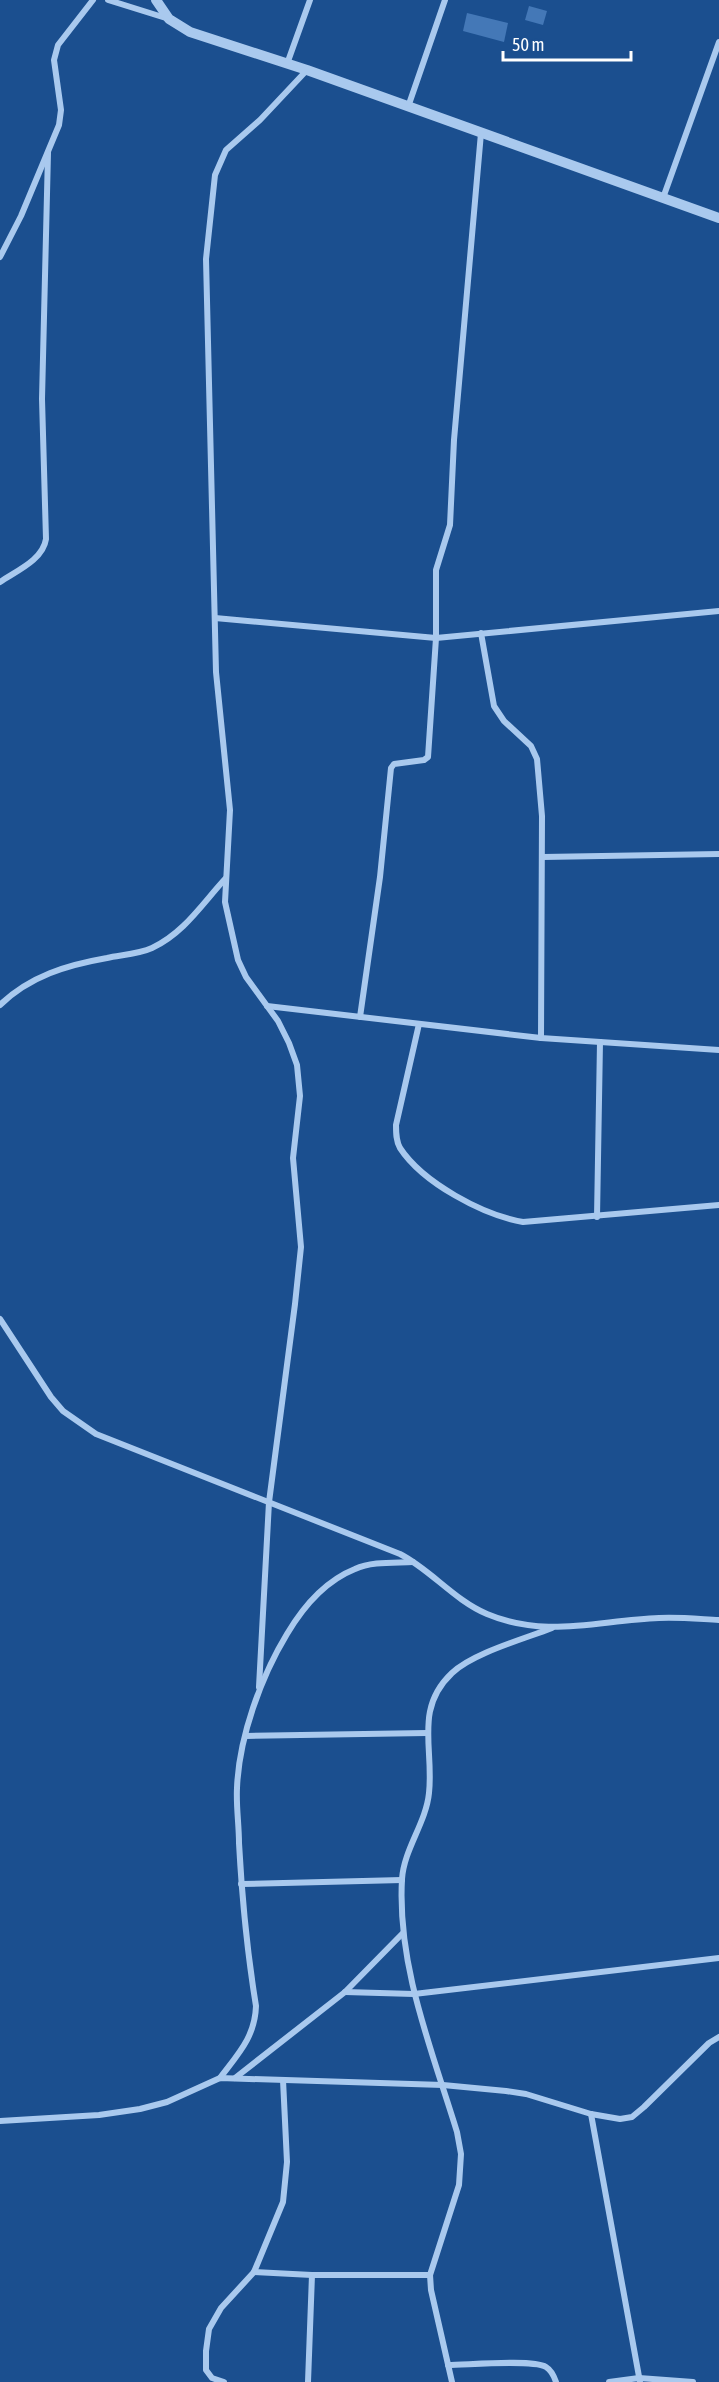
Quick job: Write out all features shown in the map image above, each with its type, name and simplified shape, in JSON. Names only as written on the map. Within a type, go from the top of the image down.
[{"type":"street","points":[[0,257],[48,153],[61,117],[54,60],[58,45],[93,0]]},
{"type":"street","points":[[108,0],[169,20],[190,32],[307,70],[719,218]]},
{"type":"street","points":[[121,4],[131,0]]},
{"type":"street","points":[[156,0],[169,20]]},
{"type":"street","points":[[286,64],[310,0]]},
{"type":"street","points":[[408,107],[445,0]]},
{"type":"street","points":[[663,198],[719,42]]},
{"type":"street","points":[[259,1688],[269,1502],[296,1304],[301,1247],[293,1158],[300,1095],[297,1065],[289,1043],[246,977],[238,960],[225,902],[230,810],[216,672],[206,259],[215,175],[226,150],[260,120],[307,70]]},
{"type":"street","points":[[360,1017],[380,877],[391,768],[394,764],[424,760],[428,757],[436,638],[436,570],[450,525],[454,440],[481,133]]},
{"type":"street","points":[[0,582],[34,559],[45,547],[42,399],[48,153]]},
{"type":"street","points":[[215,618],[436,638],[719,611]]},
{"type":"street","points":[[481,633],[494,706],[504,721],[531,746],[537,759],[543,857],[541,1038]]},
{"type":"street","points":[[543,857],[719,854]]},
{"type":"street","points":[[0,1005],[24,986],[50,972],[88,961],[149,950],[191,919],[225,879]]},
{"type":"street","points":[[267,1006],[541,1038],[719,1050]]},
{"type":"street","points":[[419,1024],[396,1125],[399,1147],[438,1185],[501,1218],[523,1222],[719,1205]]},
{"type":"street","points":[[597,1217],[600,1042]]},
{"type":"street","points":[[0,1319],[51,1397],[75,1420],[96,1434],[385,1547],[415,1562],[484,1613],[507,1622],[552,1628],[660,1618],[719,1620]]},
{"type":"street","points":[[220,2078],[251,2036],[255,2021],[256,2006],[246,1944],[241,1884],[237,1788],[246,1736],[265,1671],[293,1624],[310,1601],[331,1582],[355,1568],[370,1564],[415,1562]]},
{"type":"street","points":[[452,2382],[431,2290],[430,2275],[459,2185],[461,2154],[457,2132],[414,1994],[403,1933],[402,1880],[405,1862],[429,1796],[431,1768],[427,1733],[430,1704],[452,1673],[468,1662],[552,1628]]},
{"type":"street","points":[[246,1736],[427,1733]]},
{"type":"street","points":[[241,1884],[402,1880]]},
{"type":"street","points":[[235,2078],[345,1992],[403,1933]]},
{"type":"street","points":[[345,1992],[414,1994],[719,1958]]},
{"type":"street","points":[[0,2121],[99,2115],[140,2109],[168,2102],[220,2078],[443,2085],[526,2094],[591,2114],[620,2119],[632,2117],[709,2043],[719,2037]]},
{"type":"street","points":[[224,2382],[212,2378],[206,2370],[209,2329],[221,2308],[254,2272],[284,2202],[287,2162],[283,2080]]},
{"type":"street","points":[[591,2114],[639,2380]]},
{"type":"street","points":[[254,2272],[312,2275],[430,2275]]},
{"type":"street","points":[[308,2382],[312,2275]]},
{"type":"street","points":[[448,2365],[531,2363],[545,2366],[552,2373],[556,2382]]},
{"type":"street","points":[[609,2382],[639,2380],[693,2382]]},
{"type":"building","points":[[529,6],[547,11],[543,25],[525,20]]},
{"type":"building","points":[[467,13],[508,23],[504,42],[463,31]]}]
